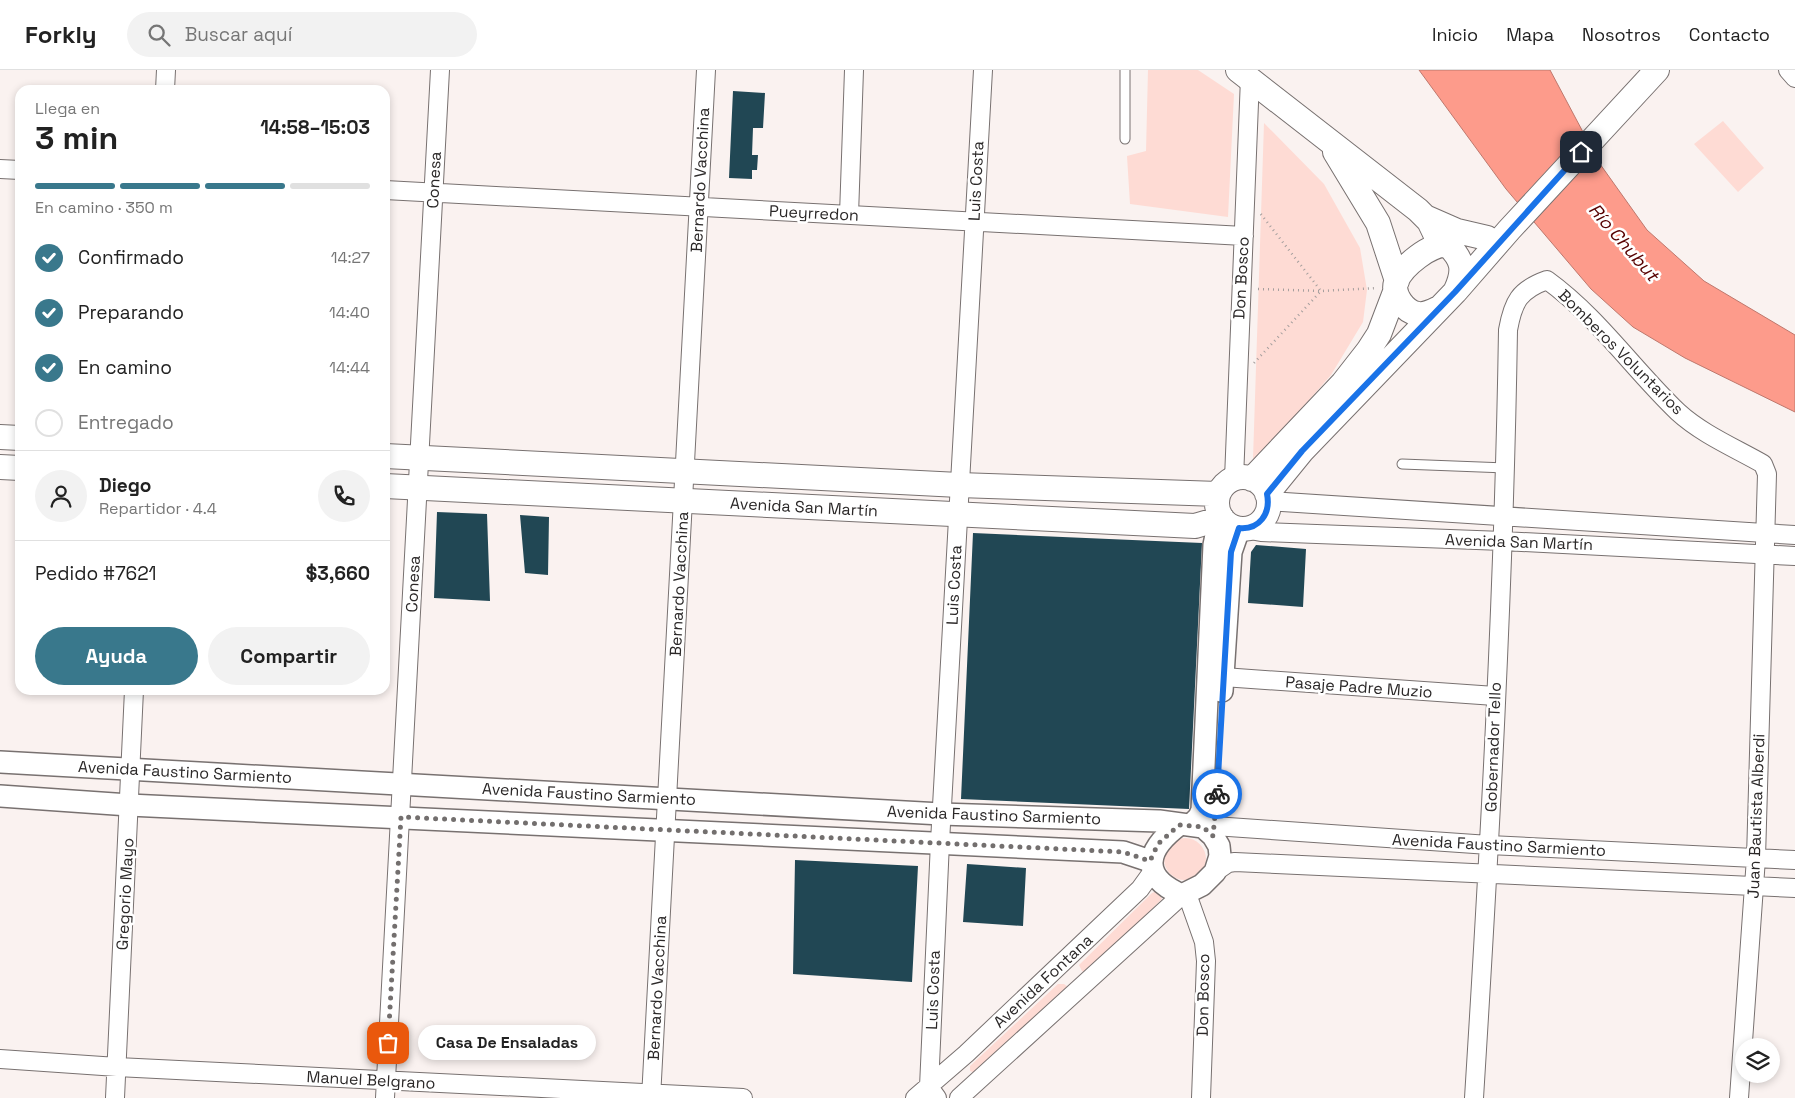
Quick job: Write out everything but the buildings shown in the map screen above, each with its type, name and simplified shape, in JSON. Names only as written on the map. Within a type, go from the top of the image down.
[{"type":"main road","points":[[1232,524],[1218,509],[1302,451],[1455,292],[1513,225],[1657,70]]},
{"type":"main road","points":[[1244,74],[1425,216],[1457,231],[1487,238]]},
{"type":"main road","points":[[1324,136],[1378,223],[1403,305],[1418,314],[1437,309]]},
{"type":"main road","points":[[1425,216],[1444,245],[1461,261],[1462,276],[1455,292]]},
{"type":"main road","points":[[1248,489],[1343,383],[1368,351],[1381,328],[1396,286],[1423,253],[1444,245],[1487,238],[1513,225]]},
{"type":"main road","points":[[0,437],[15,438]]},
{"type":"main road","name":"Avenida San Martín","points":[[390,456],[959,485],[1248,489],[1268,508],[1261,521],[1195,526],[390,486]]},
{"type":"main road","points":[[0,467],[15,468]]},
{"type":"street","points":[[165,85],[166,70]]},
{"type":"street","name":"Conesa","points":[[385,1098],[440,70]]},
{"type":"street","name":"Bernardo Vacchina","points":[[652,1096],[706,70]]},
{"type":"street","points":[[849,215],[854,70]]},
{"type":"street","name":"Luis Costa","points":[[933,1092],[941,814],[983,70]]},
{"type":"street","points":[[1788,70],[1795,78]]},
{"type":"street","name":"Don Bosco","points":[[1244,74],[1244,236],[1236,383],[1248,489]]},
{"type":"street","points":[[0,169],[15,170]]},
{"type":"street","name":"Pueyrredon","points":[[390,190],[1244,236]]},
{"type":"street","name":"Bomberos Voluntarios","points":[[1521,294],[1530,286],[1547,280],[1568,295],[1606,332],[1680,413],[1703,430],[1762,464],[1767,474]]},
{"type":"street","name":"Gobernador Tello","points":[[1474,1098],[1488,874],[1503,541],[1508,330],[1512,310],[1521,294]]},
{"type":"street","name":"Juan Bautista Alberdi","points":[[1738,1098],[1756,858],[1767,474]]},
{"type":"street","name":"Avenida San Martín","points":[[1248,489],[1504,516],[1795,535]]},
{"type":"street","points":[[1200,828],[1223,677],[1232,524]]},
{"type":"street","points":[[1215,872],[1220,856],[1219,846],[1200,828],[1199,817],[1202,810],[1214,545],[1216,535],[1232,524]]},
{"type":"street","name":"Avenida San Martín","points":[[1232,524],[1261,532],[1503,541],[1795,556]]},
{"type":"street","name":"Pasaje Padre Muzio","points":[[1223,677],[1495,696]]},
{"type":"street","name":"Gregorio Mayo","points":[[115,1098],[134,695]]},
{"type":"street","name":"Avenida Faustino Sarmiento","points":[[0,762],[941,814],[1159,821],[1200,828],[1795,860]]},
{"type":"street","name":"Avenida Faustino Sarmiento","points":[[0,796],[129,805],[1123,852],[1151,866]]},
{"type":"street","points":[[1184,895],[1164,887],[1151,866],[1158,844],[1200,828]]},
{"type":"street","name":"Avenida Faustino Sarmiento","points":[[1184,895],[1202,885],[1215,872],[1235,862],[1795,888]]},
{"type":"street","name":"Avenida Fontana","points":[[933,1092],[1140,890],[1151,866]]},
{"type":"street","name":"Don Bosco","points":[[1184,895],[1204,942],[1206,961],[1201,1098]]},
{"type":"street","name":"Avenida Fontana","points":[[958,1098],[1184,895]]},
{"type":"street","name":"Manuel Belgrano","points":[[0,1059],[652,1096],[743,1098]]},
{"type":"street","points":[[914,1098],[933,1092]]},
{"type":"lane","points":[[1125,70],[1125,139]]},
{"type":"lane","points":[[1402,464],[1506,468]]},
{"type":"path","points":[[1244,192],[1321,291]]},
{"type":"path","points":[[1241,289],[1321,291],[1396,286]]},
{"type":"path","points":[[1236,383],[1321,291]]},
{"type":"shaded area","points":[[1148,70],[1198,70],[1234,94],[1228,217],[1130,204],[1127,156],[1146,151]]},
{"type":"shaded area","points":[[1723,121],[1764,168],[1738,192],[1694,144]]},
{"type":"shaded area","points":[[1264,123],[1324,184],[1360,248],[1367,290],[1363,322],[1331,375],[1288,424],[1253,459]]},
{"type":"shaded area","points":[[1189,838],[1197,841],[1203,847],[1206,859],[1203,871],[1197,877],[1181,880],[1173,877],[1167,871],[1164,855],[1167,847],[1173,841]]},
{"type":"shaded area","points":[[1157,891],[1162,899],[1087,974],[1082,971],[1079,965],[1152,893]]},
{"type":"shaded area","points":[[1058,984],[1064,984],[1068,987],[1067,992],[978,1074],[970,1071],[970,1066]]},
{"type":"water","name":"Río Chubut","points":[[1419,70],[1550,70],[1600,164],[1647,230],[1704,281],[1795,335],[1795,412],[1685,358],[1633,327],[1591,289],[1506,189]]},
{"type":"way so far","points":[[388,1043],[401,817],[1123,852],[1137,855],[1150,861],[1158,844],[1179,825],[1189,824],[1203,827],[1213,836],[1217,810],[1217,794]]},
{"type":"place","name":"Casa De Ensaladas","points":[[388,1043]]},
{"type":"route","points":[[1217,794],[1231,552],[1239,528],[1250,528],[1261,521],[1266,515],[1268,508],[1267,494],[1292,462],[1455,292],[1581,152]]}]
